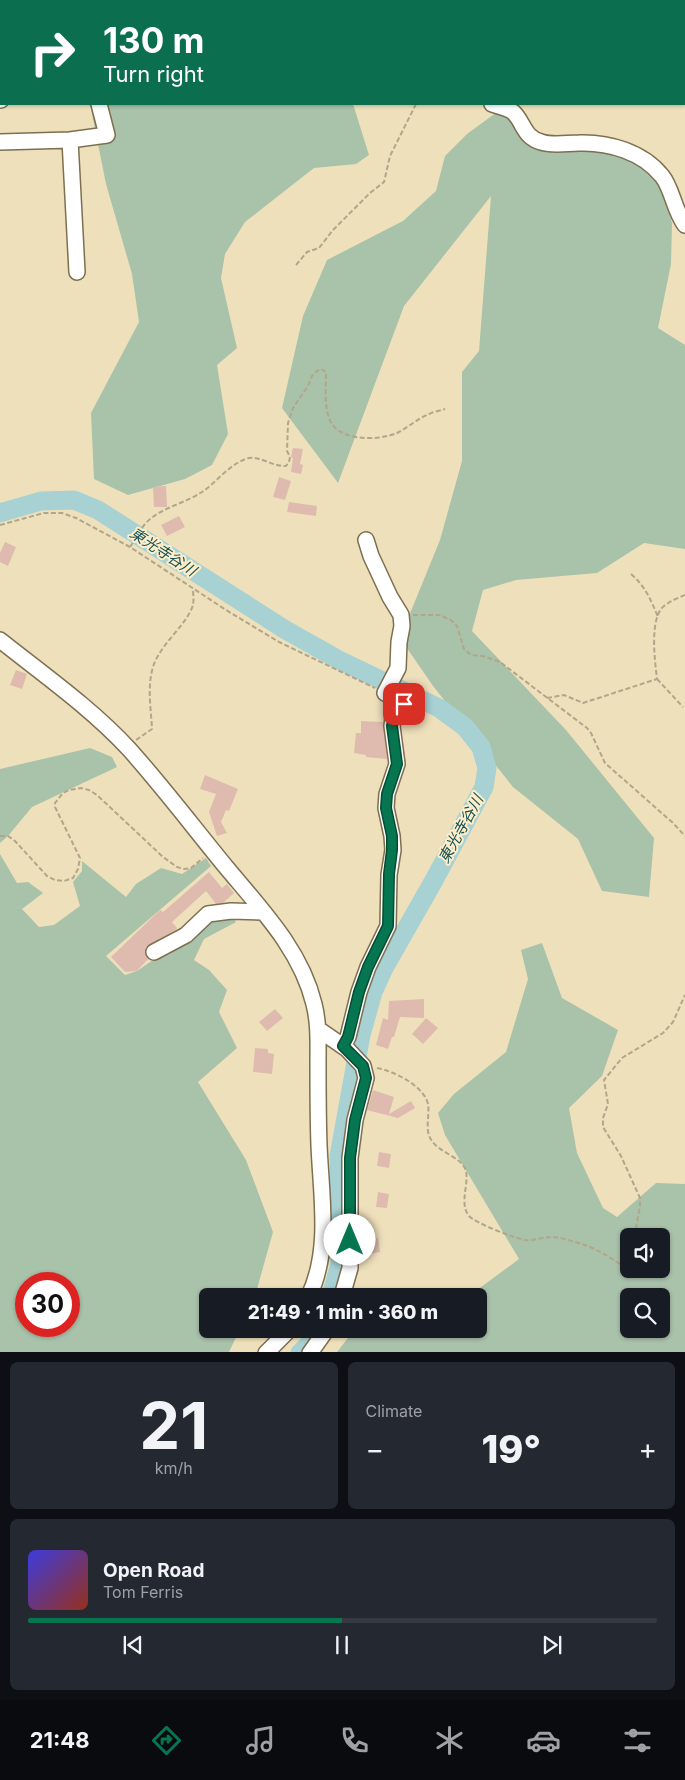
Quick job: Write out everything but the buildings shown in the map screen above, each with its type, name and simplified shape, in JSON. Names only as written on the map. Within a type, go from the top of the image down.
[{"type":"street","points":[[0,142],[70,140],[107,135],[99,105]]},
{"type":"street","points":[[495,105],[512,111],[523,129],[539,142],[547,144],[606,144],[642,159],[663,177],[679,217],[685,225]]},
{"type":"street","points":[[70,140],[77,272]]},
{"type":"street","points":[[345,1047],[359,992],[368,967],[388,926],[392,836],[386,808],[387,794],[397,764],[392,726],[394,717],[404,704],[385,693],[398,668],[398,647],[402,626],[401,615],[390,597],[371,556],[366,540]]},
{"type":"street","points":[[0,640],[79,702],[126,746],[263,912],[288,944],[298,961],[307,981],[318,1029],[318,1137],[323,1239],[320,1262],[313,1288]]},
{"type":"street","points":[[154,952],[186,935],[208,914],[231,911],[263,912]]},
{"type":"street","points":[[318,1029],[345,1047],[363,1066],[366,1078],[355,1120],[350,1158],[350,1268],[344,1288]]},
{"type":"street","points":[[266,1352],[281,1338]]},
{"type":"street","points":[[310,1352],[320,1338]]},
{"type":"path","points":[[296,265],[307,252],[319,248],[370,193],[384,182],[390,156],[416,105]]},
{"type":"path","points":[[130,547],[144,525],[155,516],[201,492],[236,464],[250,458],[279,466],[286,466],[290,457],[287,450],[288,423],[293,408],[308,386],[312,376],[321,369],[326,372],[326,408],[332,426],[353,436],[366,439],[382,438],[397,433],[428,414],[445,409]]},
{"type":"path","points":[[0,525],[44,513],[62,513],[76,518],[130,547],[279,642],[385,693]]},
{"type":"path","points":[[630,574],[641,583],[651,598],[658,617]]},
{"type":"path","points":[[126,746],[152,729],[150,686],[153,667],[162,648],[189,613],[193,604],[194,589]]},
{"type":"path","points":[[683,707],[657,679],[654,634],[658,617],[664,606],[685,595]]},
{"type":"path","points":[[401,615],[439,615],[451,620],[457,626],[464,649],[471,655],[483,656],[500,662],[586,728],[591,733],[605,763],[673,823],[685,836]]},
{"type":"path","points":[[547,698],[564,695],[583,704],[657,679]]},
{"type":"path","points":[[0,836],[8,836],[15,840],[47,876],[55,880],[64,881],[73,878],[78,869],[80,858],[55,807],[55,803],[63,793],[81,788],[97,795],[177,867],[184,869],[198,864],[211,848]]},
{"type":"path","points":[[635,1228],[641,1204],[640,1198],[621,1156],[603,1127],[602,1118],[608,1104],[604,1080],[622,1058],[663,1033],[673,1022],[685,995]]},
{"type":"path","points":[[363,1066],[386,1070],[404,1077],[425,1097],[428,1105],[427,1126],[430,1139],[436,1147],[463,1165],[466,1172],[465,1207],[469,1216],[480,1224],[526,1240],[552,1237],[586,1246],[620,1263]]},
{"type":"green space","points":[[90,105],[353,105],[369,155],[356,164],[314,168],[245,222],[225,254],[221,278],[237,348],[217,365],[228,434],[212,465],[185,479],[128,495],[94,479],[91,413],[139,322],[132,274],[106,184]]},
{"type":"green space","points":[[509,105],[536,144],[622,145],[663,185],[672,223],[671,264],[658,328],[685,345],[685,549],[644,543],[597,573],[516,580],[483,590],[472,631],[566,730],[654,838],[649,897],[602,891],[578,839],[513,787],[433,686],[400,638],[440,540],[462,461],[462,372],[479,351],[491,196],[404,306],[338,483],[282,408],[303,316],[327,260],[403,221],[436,191],[445,156],[467,134]]},
{"type":"green space","points":[[90,748],[112,757],[117,767],[32,807],[0,843],[0,769]]},
{"type":"green space","points":[[0,854],[17,883],[28,882],[43,893],[22,909],[39,927],[54,925],[80,906],[73,882],[82,871],[82,861],[126,897],[136,884],[161,868],[182,874],[206,858],[211,866],[106,956],[125,975],[137,971],[153,960],[170,954],[208,917],[230,914],[236,922],[204,939],[194,960],[209,970],[227,990],[219,1012],[237,1048],[198,1082],[246,1160],[273,1232],[257,1288],[199,1288],[199,1338],[236,1338],[229,1352],[0,1352]]},
{"type":"green space","points":[[542,943],[562,998],[618,1030],[602,1076],[569,1108],[577,1153],[603,1208],[617,1217],[656,1183],[685,1184],[685,1352],[337,1352],[348,1338],[487,1338],[487,1288],[480,1288],[519,1259],[445,1135],[438,1113],[454,1094],[506,1052],[528,979],[521,950]]},
{"type":"waterway","name":"東光寺谷川","points":[[0,513],[41,501],[74,500],[98,510],[284,629],[339,660],[439,708],[465,727],[481,747],[487,768],[484,787],[384,968],[373,992],[361,1035],[339,1156],[340,1264],[333,1288]]},
{"type":"waterway","name":"東光寺谷川","points":[[301,1352],[312,1338]]},
{"type":"route","points":[[350,1240],[350,1158],[355,1120],[366,1078],[363,1066],[343,1046],[348,1037],[359,992],[368,967],[388,926],[392,836],[386,808],[387,794],[397,764],[392,726],[394,717],[404,704]]}]
